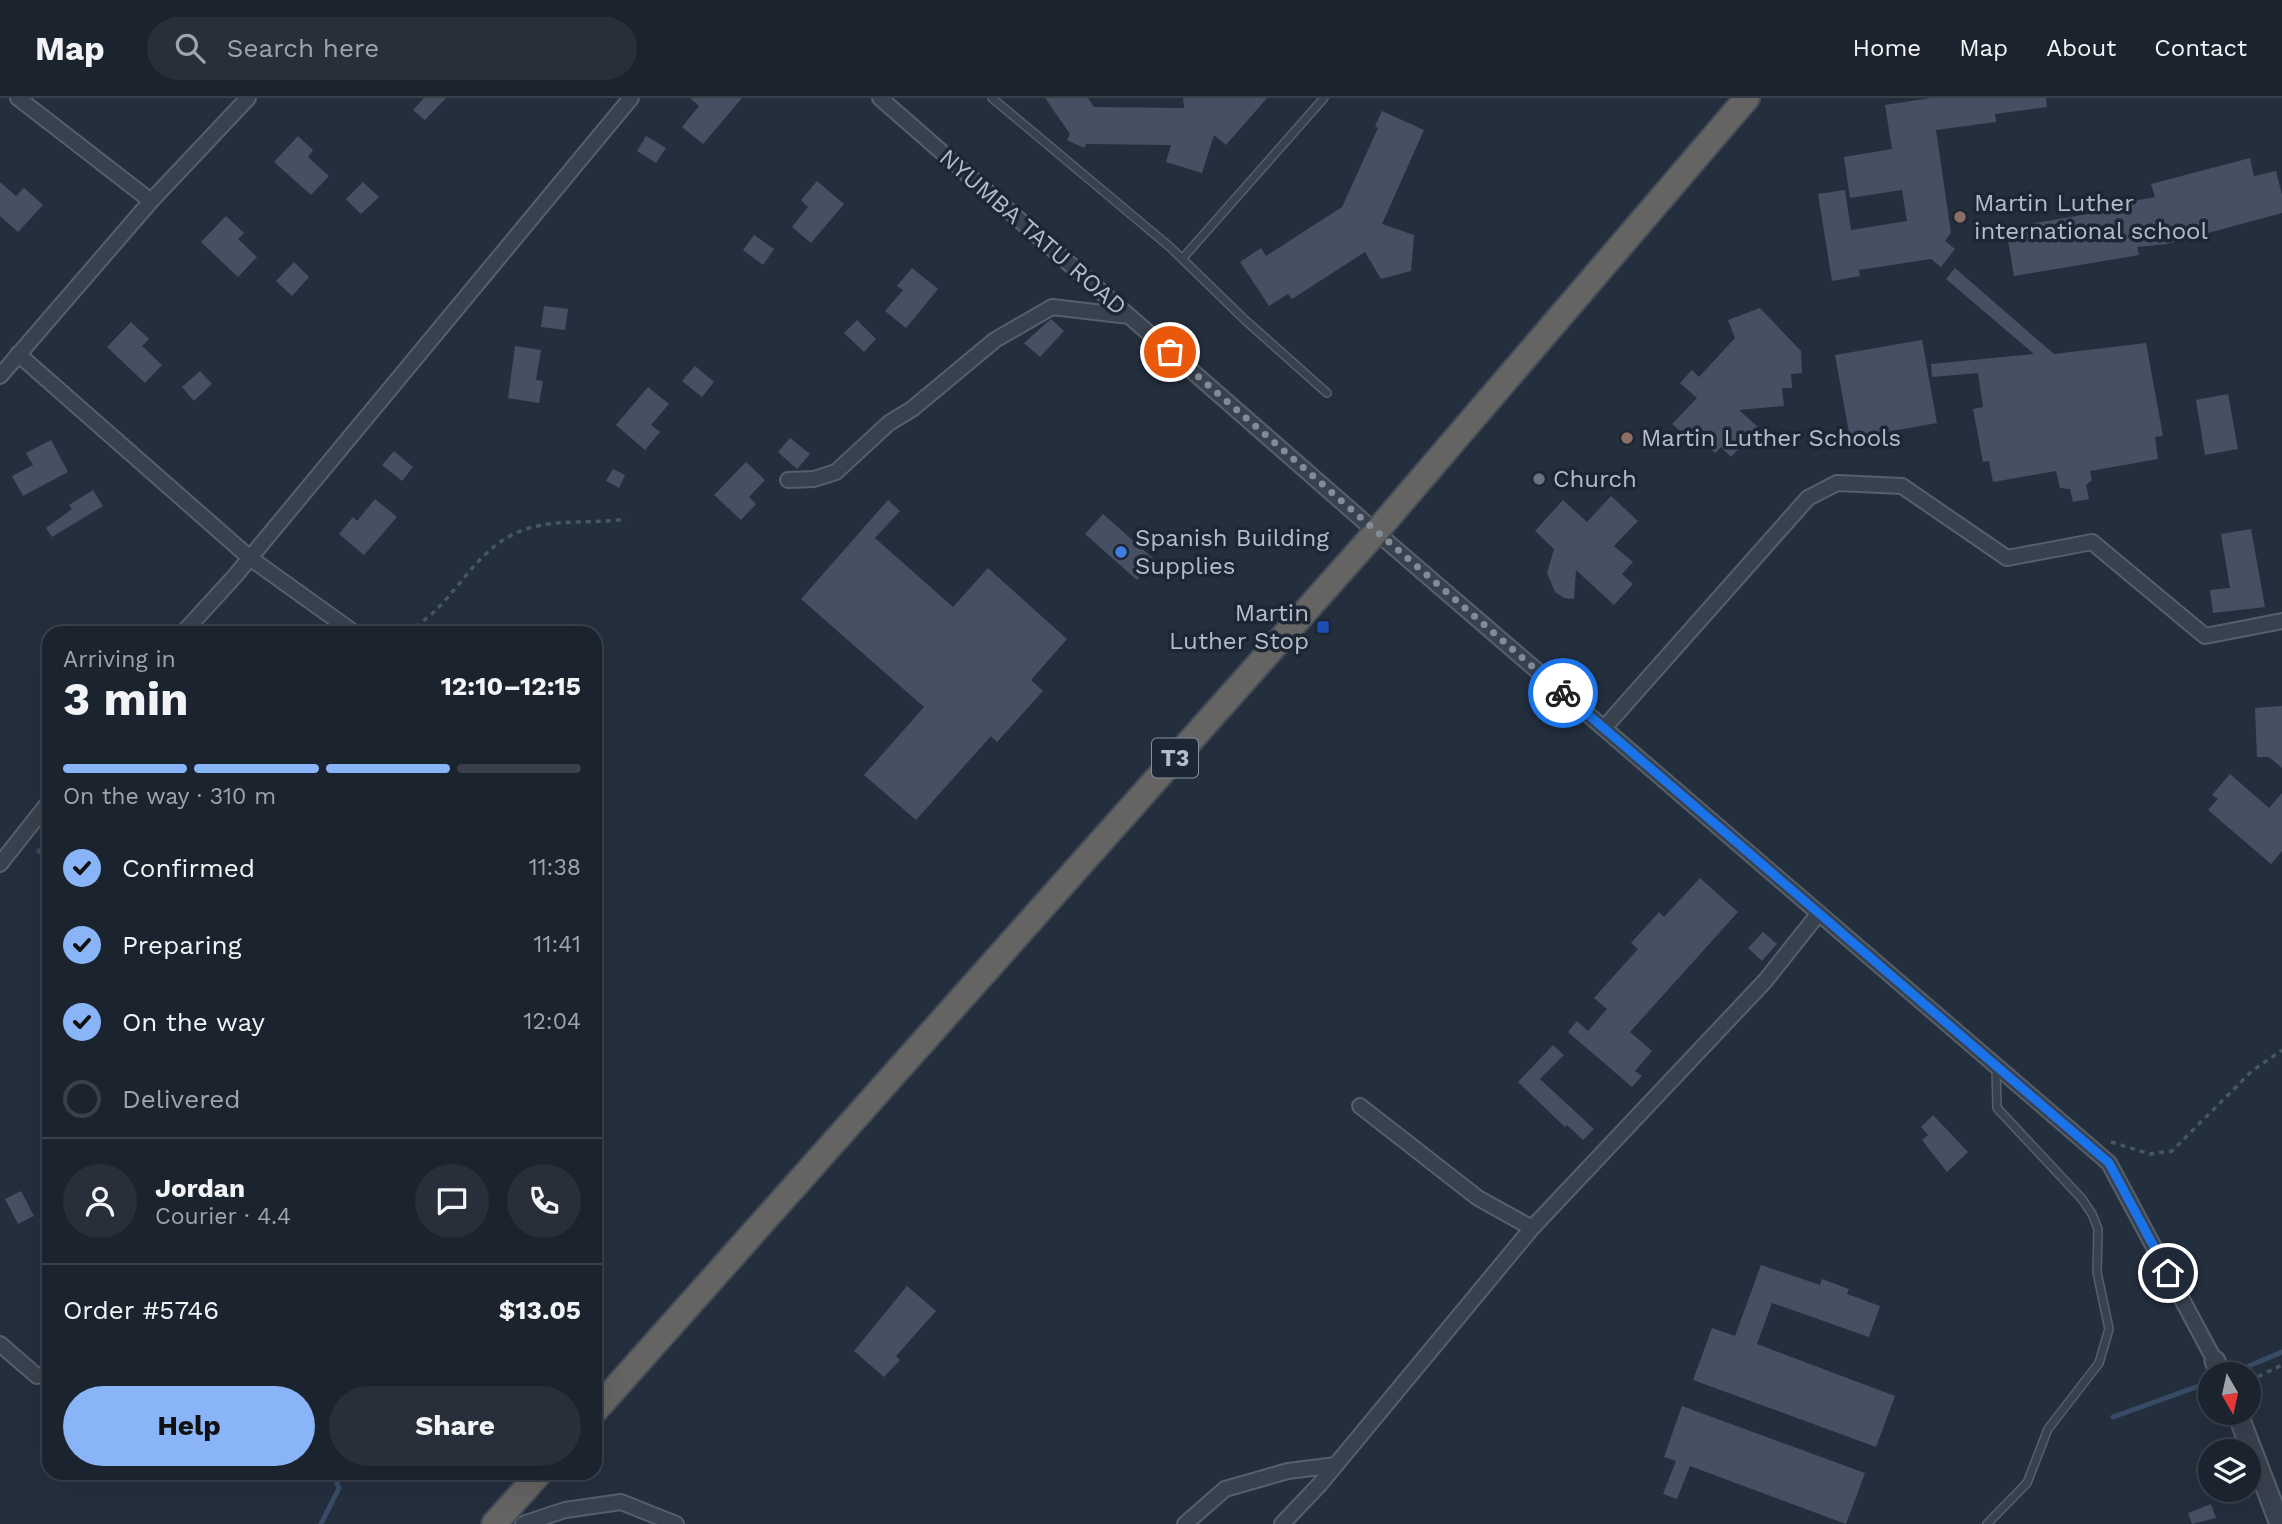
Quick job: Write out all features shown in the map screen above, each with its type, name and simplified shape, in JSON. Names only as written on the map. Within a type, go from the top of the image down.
[{"type":"highway","name":"T3","points":[[602,1403],[1376,532],[1748,98]]},
{"type":"highway","points":[[494,1524],[534,1480]]},
{"type":"street","points":[[18,98],[151,201]]},
{"type":"street","points":[[0,376],[151,201],[248,98]]},
{"type":"street","points":[[189,626],[250,558],[631,98]]},
{"type":"street","name":"NYUMBA TATU ROAD","points":[[880,98],[1376,532],[2109,1163],[2215,1362]]},
{"type":"street","points":[[788,480],[814,479],[836,472],[889,423],[912,409],[995,340],[1052,307],[1129,316]]},
{"type":"street","points":[[18,354],[250,558],[345,626]]},
{"type":"street","points":[[1604,728],[1808,498],[1837,483],[1902,486],[2007,558],[2092,542],[2205,636],[2282,621]]},
{"type":"street","points":[[0,864],[42,811]]},
{"type":"street","points":[[1282,1524],[1336,1465],[1532,1228],[1765,981],[1819,913]]},
{"type":"street","points":[[1360,1106],[1478,1198],[1532,1228]]},
{"type":"street","points":[[0,1344],[37,1376]]},
{"type":"street","points":[[2242,1425],[2280,1524]]},
{"type":"street","points":[[1185,1524],[1225,1489],[1288,1471],[1336,1465]]},
{"type":"street","points":[[523,1524],[565,1510],[621,1502],[676,1524]]},
{"type":"lane","points":[[992,98],[1182,259],[1326,393]]},
{"type":"lane","points":[[1182,259],[1324,98]]},
{"type":"lane","points":[[1987,1524],[2027,1483],[2048,1429],[2099,1363],[2109,1329],[2098,1272],[2098,1229],[2082,1199],[1997,1108],[1996,1066]]},
{"type":"path","points":[[417,626],[433,612],[478,558],[506,538],[529,528],[568,521],[626,519]]},
{"type":"path","points":[[2099,1138],[2150,1154],[2172,1151],[2252,1071],[2282,1050]]},
{"type":"path","points":[[2261,1375],[2282,1364]]},
{"type":"building","points":[[424,98],[446,98],[425,120],[413,110]]},
{"type":"building","points":[[690,98],[742,98],[703,144],[682,127],[699,106]]},
{"type":"building","points":[[1045,98],[1088,98],[1094,107],[1184,108],[1183,98],[1267,98],[1226,145],[1214,135],[1202,173],[1166,162],[1171,145],[1086,144],[1084,148],[1067,140],[1070,134]]},
{"type":"building","points":[[1931,98],[2046,98],[2047,107],[1995,114],[1996,122],[1936,130],[1951,233],[1945,241],[1955,249],[1941,267],[1931,259],[1859,270],[1860,276],[1832,281],[1818,194],[1845,190],[1851,230],[1907,221],[1902,190],[1850,198],[1844,157],[1892,149],[1885,105]]},
{"type":"building","points":[[1382,111],[1424,130],[1382,224],[1414,235],[1411,271],[1381,279],[1365,252],[1292,299],[1288,294],[1269,306],[1240,262],[1261,248],[1266,256],[1342,207],[1378,128],[1375,126]]},
{"type":"building","points":[[298,136],[313,150],[308,157],[329,176],[311,195],[274,162]]},
{"type":"building","points":[[646,136],[666,148],[656,163],[637,151]]},
{"type":"building","points":[[2250,158],[2254,176],[2276,171],[2282,195],[2282,213],[2167,244],[2137,247],[2139,255],[2014,276],[2006,228],[2130,207],[2129,202],[2155,197],[2151,184]]},
{"type":"building","points":[[817,181],[844,204],[811,243],[792,227],[808,207],[801,200]]},
{"type":"building","points":[[0,182],[16,196],[24,188],[43,205],[18,232],[0,216]]},
{"type":"building","points":[[363,182],[379,197],[361,214],[346,199]]},
{"type":"building","points":[[226,216],[244,233],[238,239],[257,257],[238,277],[201,242]]},
{"type":"building","points":[[754,235],[774,249],[763,265],[743,250]]},
{"type":"building","points":[[294,262],[309,277],[292,296],[276,281]]},
{"type":"building","points":[[912,268],[938,289],[906,328],[885,311],[903,290],[897,286]]},
{"type":"building","points":[[1955,268],[2054,354],[2146,343],[2163,436],[2155,437],[2158,459],[2090,471],[2092,480],[2086,485],[2089,499],[2073,502],[2070,489],[2060,488],[2056,471],[1993,482],[1989,461],[1983,462],[1973,409],[1983,407],[1978,373],[1932,377],[1931,364],[2034,354],[1946,279]]},
{"type":"building","points":[[544,306],[568,309],[565,330],[541,327]]},
{"type":"building","points":[[1760,308],[1801,351],[1802,373],[1791,374],[1792,388],[1782,388],[1784,406],[1739,410],[1759,428],[1731,457],[1721,447],[1715,453],[1701,439],[1696,445],[1672,424],[1697,398],[1680,383],[1692,370],[1699,377],[1735,338],[1728,320]]},
{"type":"building","points":[[1051,319],[1064,331],[1040,357],[1024,343]]},
{"type":"building","points":[[857,320],[876,339],[864,352],[844,333]]},
{"type":"building","points":[[131,322],[149,339],[142,346],[162,365],[145,383],[107,347]]},
{"type":"building","points":[[1922,340],[1937,423],[1881,433],[1883,443],[1861,447],[1859,437],[1850,438],[1835,355]]},
{"type":"building","points":[[515,346],[541,350],[536,380],[543,381],[539,403],[508,398]]},
{"type":"building","points":[[695,366],[714,382],[702,397],[682,381]]},
{"type":"building","points":[[200,371],[212,384],[194,401],[182,387]]},
{"type":"building","points":[[648,387],[669,404],[651,425],[660,432],[645,450],[616,425]]},
{"type":"building","points":[[2228,394],[2238,449],[2205,455],[2196,400]]},
{"type":"building","points":[[790,438],[810,454],[797,469],[778,452]]},
{"type":"building","points":[[51,440],[68,472],[23,496],[12,476],[33,465],[26,453]]},
{"type":"building","points":[[394,451],[413,467],[402,481],[382,465]]},
{"type":"building","points":[[746,462],[765,480],[749,497],[756,504],[741,520],[714,495]]},
{"type":"building","points":[[613,469],[625,475],[619,488],[606,481]]},
{"type":"building","points":[[93,490],[103,506],[52,537],[46,528],[72,509],[69,505]]},
{"type":"building","points":[[1611,496],[1638,521],[1614,546],[1633,562],[1622,574],[1633,584],[1614,605],[1576,570],[1574,599],[1564,598],[1555,592],[1547,573],[1554,549],[1535,531],[1563,500],[1587,522]]},
{"type":"building","points":[[375,499],[397,517],[364,555],[339,534],[353,517],[357,521]]},
{"type":"building","points":[[888,500],[900,511],[875,538],[953,607],[988,568],[1067,639],[1031,680],[1043,691],[997,742],[991,736],[916,820],[864,775],[924,707],[801,599]]},
{"type":"building","points":[[1103,514],[1155,560],[1137,580],[1085,534]]},
{"type":"building","points":[[2251,529],[2265,607],[2213,613],[2210,590],[2230,588],[2221,534]]},
{"type":"building","points":[[2282,706],[2282,768],[2269,757],[2257,757],[2255,708]]},
{"type":"building","points":[[2230,774],[2269,808],[2282,793],[2282,851],[2271,864],[2208,810],[2218,799],[2212,795]]},
{"type":"building","points":[[1700,878],[1738,912],[1630,1032],[1652,1051],[1635,1071],[1642,1076],[1632,1087],[1568,1032],[1577,1021],[1588,1031],[1607,1009],[1594,998],[1638,949],[1631,943],[1659,912],[1664,917]]},
{"type":"building","points":[[1763,932],[1777,944],[1762,961],[1748,948]]},
{"type":"building","points":[[1553,1045],[1564,1055],[1540,1079],[1594,1129],[1583,1140],[1567,1125],[1565,1127],[1518,1082]]},
{"type":"building","points":[[1933,1115],[1968,1152],[1947,1172],[1922,1140],[1928,1135],[1921,1127]]},
{"type":"building","points":[[21,1191],[34,1216],[18,1224],[5,1199]]},
{"type":"building","points":[[1761,1265],[1820,1285],[1822,1279],[1849,1289],[1847,1294],[1880,1306],[1869,1337],[1772,1303],[1757,1344],[1895,1396],[1876,1447],[1693,1380],[1712,1328],[1735,1336]]},
{"type":"building","points":[[907,1286],[936,1311],[896,1356],[900,1360],[884,1377],[854,1351]]},
{"type":"building","points":[[1682,1406],[1865,1473],[1846,1524],[1690,1466],[1677,1499],[1663,1494],[1676,1461],[1664,1457]]},
{"type":"building","points":[[2211,1504],[2216,1518],[2192,1524],[2188,1513]]},
{"type":"waterway","points":[[2258,1362],[2282,1352]]},
{"type":"waterway","points":[[2113,1417],[2198,1386]]},
{"type":"waterway","points":[[321,1524],[339,1488],[336,1480]]},
{"type":"way so far","points":[[1170,352],[1563,693]]},
{"type":"place","name":"Martin Luther international school","points":[[1960,217]]},
{"type":"place","name":"Martin Luther Schools","points":[[1627,438]]},
{"type":"place","name":"Church","points":[[1539,479]]},
{"type":"place","name":"Spanish Building Supplies","points":[[1121,552]]},
{"type":"place","name":"Martin Luther Stop","points":[[1323,627]]},
{"type":"route","points":[[1563,693],[2109,1163],[2168,1273]]}]
